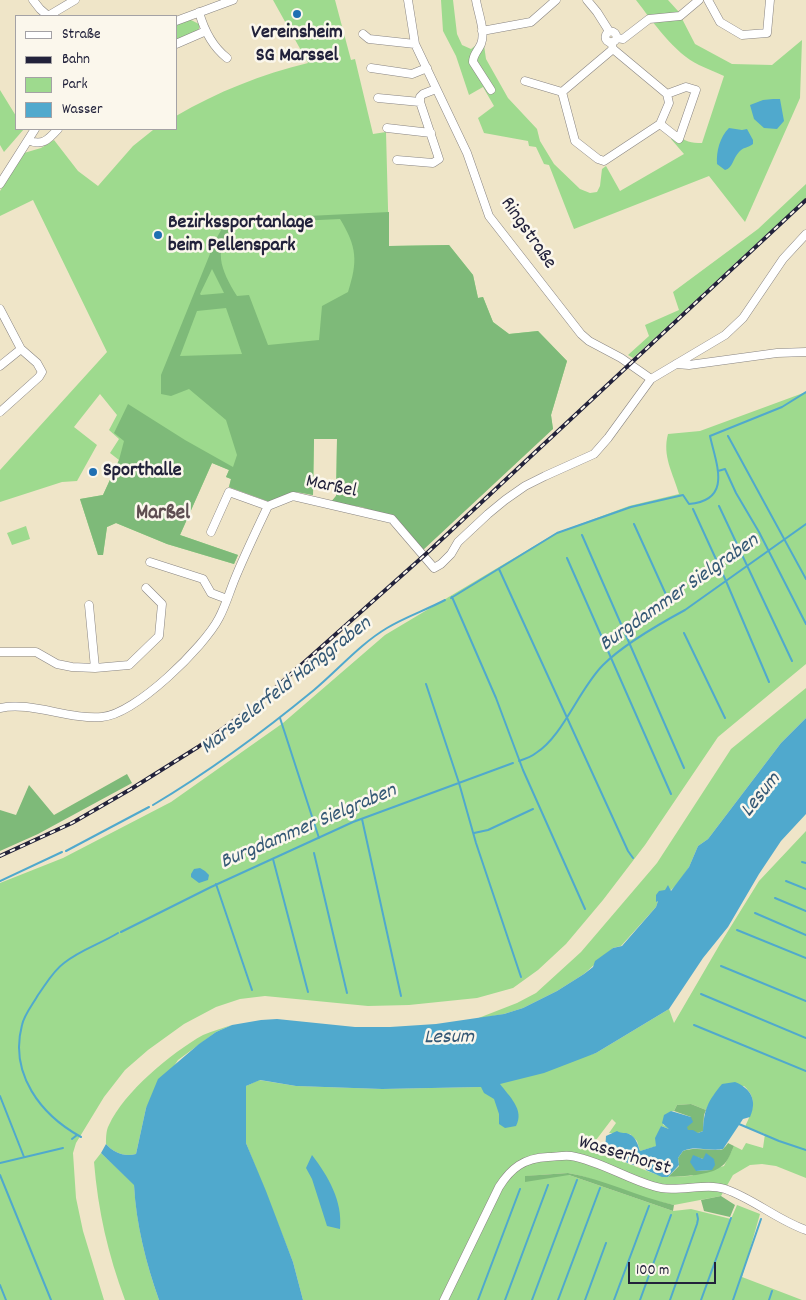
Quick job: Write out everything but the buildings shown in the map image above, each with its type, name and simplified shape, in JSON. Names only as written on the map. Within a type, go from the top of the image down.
[{"type":"street","points":[[33,0],[47,15]]},
{"type":"street","points":[[50,15],[75,0]]},
{"type":"street","points":[[178,20],[233,0]]},
{"type":"street","name":"Ringstraße","points":[[408,0],[415,44],[467,153],[489,216],[581,334],[589,342],[621,358],[651,379]]},
{"type":"street","points":[[476,0],[482,31],[481,44],[473,62],[491,90]]},
{"type":"street","points":[[482,31],[531,22],[556,0]]},
{"type":"street","points":[[562,92],[576,141],[598,159],[604,161],[660,124],[668,103],[667,94],[614,43],[606,38],[609,32],[587,0]]},
{"type":"street","points":[[562,92],[614,43],[623,39],[649,19],[680,16],[699,0]]},
{"type":"street","points":[[708,0],[720,22],[742,35],[767,33],[770,0]]},
{"type":"street","points":[[200,12],[206,31],[220,53],[227,58]]},
{"type":"street","points":[[178,43],[206,31]]},
{"type":"street","points":[[363,34],[370,39],[415,44]]},
{"type":"street","points":[[371,68],[412,74],[427,68]]},
{"type":"street","points":[[525,81],[562,92]]},
{"type":"street","points":[[660,124],[679,139],[696,90],[686,87],[667,94]]},
{"type":"street","points":[[397,160],[433,163],[440,159],[420,102],[420,97],[423,94],[436,89]]},
{"type":"street","points":[[378,98],[420,102]]},
{"type":"street","points":[[387,128],[431,132]]},
{"type":"street","points":[[0,184],[35,130]]},
{"type":"street","points":[[28,140],[37,144],[41,143],[57,130]]},
{"type":"street","points":[[651,379],[726,335],[743,318],[783,259],[806,234]]},
{"type":"street","points":[[0,309],[20,349],[37,363],[42,372],[39,377],[0,412]]},
{"type":"street","points":[[0,366],[20,349]]},
{"type":"street","points":[[676,364],[689,365],[777,353],[806,352]]},
{"type":"street","name":"Marßel","points":[[268,506],[294,496],[392,519],[434,568],[452,554],[458,542],[505,500],[525,486],[594,454],[651,379]]},
{"type":"street","points":[[0,708],[8,706],[20,707],[86,717],[103,717],[111,715],[147,696],[197,646],[218,619],[268,506],[229,492],[212,532]]},
{"type":"street","points":[[150,562],[203,579],[211,593],[227,599]]},
{"type":"street","points":[[0,652],[36,652],[57,664],[72,667],[95,668],[129,665],[159,636],[162,604],[146,588]]},
{"type":"street","points":[[89,605],[95,668]]},
{"type":"street","name":"Wasserhorst","points":[[444,1300],[507,1174],[516,1166],[539,1157],[569,1156],[589,1160],[654,1187],[674,1190],[723,1189],[751,1201],[779,1218],[806,1230]]},
{"type":"green space","points":[[273,0],[335,0],[351,60],[355,59],[373,134],[386,132],[389,246],[449,245],[473,275],[478,298],[483,297],[493,322],[509,334],[538,331],[567,361],[551,415],[553,429],[392,517],[362,507],[331,502],[336,496],[337,439],[314,439],[313,495],[297,492],[273,503],[229,487],[231,479],[226,477],[229,470],[212,463],[180,535],[238,555],[234,564],[167,544],[116,523],[107,527],[103,555],[98,555],[80,499],[103,495],[119,460],[110,453],[119,439],[109,430],[117,415],[100,394],[74,427],[97,445],[77,481],[62,482],[0,502],[0,470],[107,352],[33,200],[0,216],[0,191],[24,153],[41,148],[54,140],[78,171],[98,186],[133,146],[153,130],[178,130],[178,115],[207,99],[240,85],[308,63]]},
{"type":"green space","points":[[441,0],[453,0],[457,34],[462,45],[471,49],[483,38],[486,59],[508,98],[537,129],[540,141],[554,164],[580,189],[590,193],[597,192],[600,186],[602,169],[606,166],[620,191],[684,154],[671,139],[676,134],[688,142],[702,143],[724,76],[699,65],[681,53],[664,36],[636,0],[668,0],[678,11],[695,44],[732,64],[772,65],[802,40],[800,98],[745,222],[709,176],[574,229],[549,165],[544,164],[536,147],[529,146],[528,141],[484,133],[478,118],[494,106],[483,87],[469,95],[456,56],[443,31]]},
{"type":"green space","points":[[189,19],[199,24],[199,29],[178,39],[178,23]]},
{"type":"green space","points":[[0,90],[15,114],[15,130],[23,130],[4,152],[0,145]]},
{"type":"green space","points":[[806,184],[806,198],[633,358],[628,355],[649,336],[645,325],[679,310],[673,292],[758,229]]},
{"type":"green space","points":[[389,212],[389,246],[449,245],[473,275],[478,298],[483,297],[493,322],[509,334],[538,331],[567,361],[551,415],[553,429],[422,551],[392,517],[362,507],[331,502],[336,496],[337,439],[314,439],[313,495],[297,492],[273,503],[229,487],[231,479],[226,477],[229,470],[212,463],[180,535],[238,555],[234,564],[167,544],[116,523],[107,527],[103,555],[98,555],[80,499],[103,495],[119,460],[124,441],[114,433],[128,404],[185,440],[233,467],[237,455],[226,420],[189,389],[171,396],[161,394],[161,375],[216,239],[227,220]],"holes":[[[340,219],[353,246],[353,271],[348,292],[322,306],[319,340],[268,345],[249,295],[237,296],[223,268],[221,259],[223,242],[236,224]],[[212,269],[224,293],[201,295],[200,294]],[[226,308],[242,354],[180,356],[197,311]]]},
{"type":"green space","points":[[806,392],[806,664],[718,737],[645,845],[566,944],[538,970],[513,988],[477,998],[409,1005],[368,1006],[265,996],[240,999],[216,1007],[184,1024],[148,1050],[125,1070],[104,1097],[76,1143],[73,1153],[76,1198],[83,1231],[104,1300],[0,1300],[0,883],[63,858],[171,802],[283,723],[385,635],[556,533],[629,506],[679,494],[667,457],[668,434],[700,431]]},
{"type":"green space","points":[[26,526],[30,539],[12,545],[7,533]]},
{"type":"green space","points":[[806,688],[806,718],[781,743],[708,839],[698,846],[689,867],[678,884],[658,901],[656,907],[621,946],[613,948],[584,974],[557,991],[523,1008],[504,1014],[476,1019],[517,1003],[536,993],[581,952],[657,863],[731,749]]},
{"type":"green space","points":[[127,774],[132,783],[38,834],[0,851],[0,810],[16,815],[29,785],[54,815]]},
{"type":"green space","points":[[806,831],[806,1178],[776,1166],[750,1165],[733,1175],[721,1196],[674,1205],[652,1200],[568,1173],[526,1176],[569,1175],[673,1211],[691,1209],[731,1219],[737,1205],[760,1214],[742,1277],[802,1300],[303,1300],[293,1262],[246,1143],[246,1086],[259,1080],[296,1086],[382,1089],[481,1087],[596,1053],[669,1009],[674,1023],[759,881]],"holes":[[[744,1086],[749,1091],[753,1106],[745,1127],[765,1134],[763,1148],[746,1143],[742,1150],[734,1146],[724,1166],[690,1176],[668,1177],[655,1174],[609,1156],[593,1144],[612,1119],[616,1123],[609,1133],[630,1134],[637,1141],[640,1151],[657,1146],[661,1126],[669,1129],[669,1127],[663,1125],[677,1105],[691,1104],[706,1110],[714,1095]]]},
{"type":"green space","points":[[232,1025],[216,1032],[178,1060],[146,1108],[136,1154],[120,1154],[106,1144],[107,1129],[116,1112],[150,1074],[177,1052],[203,1035]]},
{"type":"green space","points":[[691,1104],[706,1110],[703,1131],[698,1133],[687,1131],[686,1127],[691,1117],[674,1111],[677,1105]]},
{"type":"green space","points":[[728,1143],[734,1146],[726,1162],[717,1169],[696,1175],[668,1177],[679,1166],[678,1158],[683,1151],[693,1149],[720,1150]],"holes":[[[693,1156],[703,1159],[712,1170],[697,1171]]]},
{"type":"green space","points":[[101,1153],[134,1184],[142,1243],[159,1300],[125,1300],[109,1249],[98,1198],[94,1162]]},
{"type":"green space","points":[[568,1173],[595,1179],[674,1205],[673,1211],[569,1175],[525,1182],[525,1176]]},
{"type":"green space","points":[[721,1196],[735,1205],[730,1217],[704,1211],[701,1200]]},
{"type":"water","points":[[780,99],[784,121],[777,129],[764,128],[754,119],[750,105],[763,100]]},
{"type":"water","points":[[729,128],[747,129],[753,144],[741,150],[730,167],[725,170],[717,164],[717,154],[719,144]]},
{"type":"water","name":"Lesum","points":[[806,718],[806,814],[781,841],[728,927],[703,958],[669,1009],[596,1053],[544,1073],[500,1084],[515,1104],[519,1114],[516,1126],[505,1128],[499,1124],[499,1114],[494,1099],[484,1093],[481,1087],[382,1089],[296,1086],[260,1080],[246,1086],[246,1143],[293,1262],[303,1300],[159,1300],[142,1243],[134,1185],[101,1153],[106,1144],[120,1154],[136,1154],[146,1108],[158,1079],[199,1044],[216,1032],[232,1025],[277,1019],[355,1027],[436,1024],[504,1014],[523,1008],[557,991],[584,974],[593,967],[595,961],[613,948],[622,946],[656,907],[658,901],[656,902],[656,895],[659,891],[665,890],[668,885],[671,891],[689,867],[698,846],[708,839],[781,743]]},
{"type":"water","points":[[200,868],[209,875],[208,880],[199,883],[191,877],[191,874],[194,869]]},
{"type":"water","points":[[735,1082],[746,1088],[752,1096],[753,1106],[750,1117],[743,1119],[723,1149],[688,1149],[683,1151],[678,1158],[679,1165],[668,1177],[662,1177],[646,1170],[645,1166],[638,1164],[636,1166],[620,1160],[605,1151],[606,1136],[617,1131],[631,1135],[640,1151],[656,1146],[655,1138],[661,1126],[669,1129],[662,1123],[664,1115],[671,1111],[691,1117],[693,1122],[687,1127],[688,1130],[698,1133],[703,1131],[704,1117],[713,1095],[722,1084]]},
{"type":"water","points":[[706,1153],[714,1159],[715,1165],[712,1170],[696,1171],[690,1162],[693,1155],[703,1159]]},
{"type":"water","points":[[312,1155],[324,1171],[337,1199],[340,1229],[327,1226],[312,1179],[306,1168]]},
{"type":"waterway","name":"Marsselerfeld Hanggraben","points":[[451,598],[557,533],[631,507],[683,495],[689,504],[703,501],[712,496],[717,488],[718,469],[710,436],[782,407],[806,392]]},
{"type":"waterway","points":[[728,436],[806,579]]},
{"type":"waterway","points":[[718,471],[725,469],[806,624]]},
{"type":"waterway","points":[[719,506],[792,661]]},
{"type":"waterway","points":[[693,509],[769,682]]},
{"type":"waterway","points":[[634,524],[668,599]]},
{"type":"waterway","name":"Burgdammer Sielgraben","points":[[519,761],[528,758],[546,745],[563,724],[594,675],[620,650],[685,610],[806,524]]},
{"type":"waterway","points":[[582,535],[684,768]]},
{"type":"waterway","points":[[567,558],[671,794]]},
{"type":"waterway","name":"Burgdammer Sielgraben","points":[[499,569],[628,851],[633,858]]},
{"type":"waterway","points":[[452,597],[496,698],[523,770],[585,909]]},
{"type":"waterway","name":"Marsselerfeld Hanggraben","points":[[153,805],[216,765],[256,736],[314,690],[377,634],[401,620],[445,600]]},
{"type":"waterway","points":[[684,633],[725,718]]},
{"type":"waterway","points":[[426,684],[521,977]]},
{"type":"waterway","points":[[280,718],[319,838]]},
{"type":"waterway","name":"Burgdammer Sielgraben","points":[[121,932],[211,887],[353,822],[513,763]]},
{"type":"waterway","name":"Marsselerfeld Hanggraben","points":[[66,851],[149,807]]},
{"type":"waterway","points":[[474,833],[488,830],[533,809]]},
{"type":"waterway","points":[[362,819],[401,996]]},
{"type":"waterway","name":"Marsselerfeld Hanggraben","points":[[0,881],[62,852]]},
{"type":"waterway","points":[[314,853],[347,993]]},
{"type":"waterway","points":[[273,859],[308,992]]},
{"type":"waterway","points":[[802,862],[806,863]]},
{"type":"waterway","points":[[786,881],[806,889]]},
{"type":"waterway","points":[[216,884],[252,990]]},
{"type":"waterway","points":[[775,898],[806,911]]},
{"type":"waterway","points":[[755,913],[806,935]]},
{"type":"waterway","points":[[737,930],[806,958]]},
{"type":"waterway","name":"Burgdammer Sielgraben","points":[[81,1137],[66,1128],[41,1105],[24,1076],[20,1060],[19,1043],[22,1025],[38,995],[60,966],[77,954],[118,933]]},
{"type":"waterway","points":[[721,966],[806,1001]]},
{"type":"waterway","points":[[701,994],[806,1038]]},
{"type":"waterway","points":[[694,1025],[806,1071]]},
{"type":"waterway","points":[[0,1096],[24,1157]]},
{"type":"waterway","points":[[739,1124],[806,1150]]},
{"type":"waterway","name":"Burgdammer Sielgraben","points":[[72,1139],[77,1135]]},
{"type":"waterway","name":"Burgdammer Sielgraben","points":[[0,1163],[63,1148]]},
{"type":"waterway","points":[[0,1175],[51,1300]]},
{"type":"waterway","points":[[532,1300],[577,1180]]},
{"type":"waterway","points":[[505,1300],[548,1185]]},
{"type":"waterway","points":[[558,1300],[600,1188]]},
{"type":"waterway","points":[[478,1300],[520,1189]]},
{"type":"waterway","points":[[614,1300],[649,1206]]},
{"type":"waterway","points":[[670,1300],[697,1224],[697,1214]]},
{"type":"waterway","points":[[640,1300],[671,1215]]},
{"type":"waterway","points":[[701,1300],[731,1218]]},
{"type":"waterway","points":[[733,1300],[761,1219]]},
{"type":"waterway","points":[[585,1300],[606,1243]]},
{"type":"waterway","points":[[0,1285],[6,1300]]},
{"type":"waterway","points":[[769,1300],[772,1291]]},
{"type":"railway","points":[[0,856],[72,823],[131,789],[198,747],[264,698],[427,553],[806,200]]},
{"type":"place","name":"Vereinsheim SG Marssel","points":[[297,14]]},
{"type":"place","name":"Bezirkssportanlage beim Pellenspark","points":[[158,235]]},
{"type":"place","name":"Sporthalle","points":[[93,472]]},
{"type":"district","name":"Marßel","points":[[163,515]]}]
